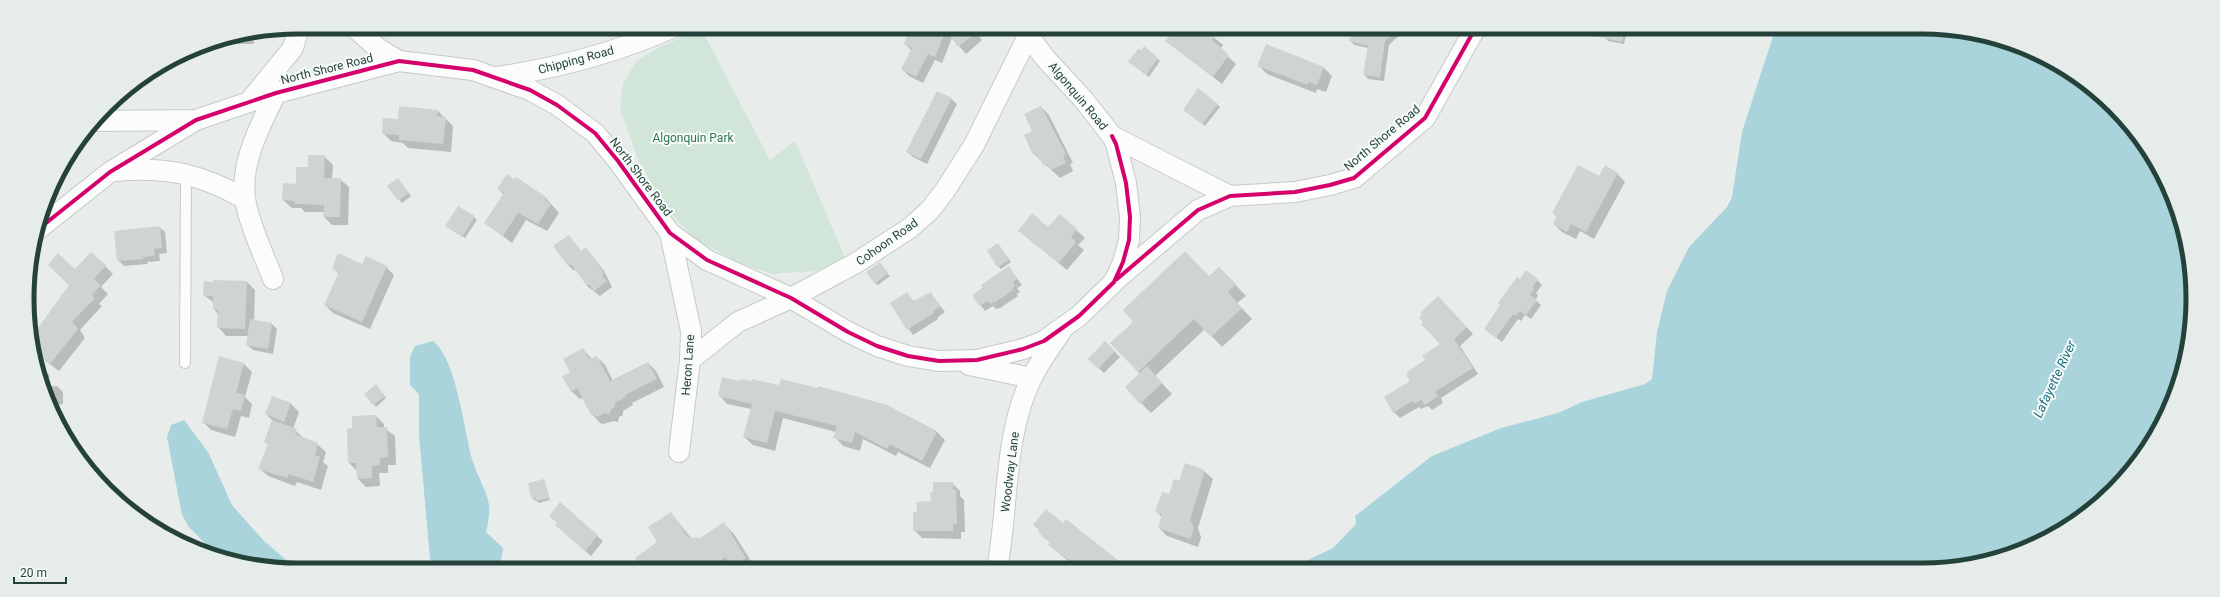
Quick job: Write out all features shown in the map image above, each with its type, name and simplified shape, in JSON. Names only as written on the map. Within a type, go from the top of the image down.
[{"type":"street","points":[[249,102],[293,48],[297,34]]},
{"type":"street","points":[[362,34],[379,49],[399,61]]},
{"type":"street","name":"Chipping Road","points":[[498,77],[536,71],[583,60],[648,39],[659,34]]},
{"type":"street","name":"Cohoon Road","points":[[690,360],[738,322],[791,298],[856,263],[910,228],[930,210],[944,192],[974,144],[1024,34]]},
{"type":"street","name":"Algonquin Road","points":[[1027,34],[1083,99],[1112,136],[1230,196]]},
{"type":"street","name":"North Shore Road","points":[[45,224],[110,172],[196,120],[276,93],[399,61],[472,70],[498,77],[530,90],[557,105],[595,134],[618,161],[670,233],[707,260],[791,298],[848,332],[877,346],[908,356],[939,361],[960,362],[976,360],[1023,349],[1044,341],[1062,330],[1079,316],[1114,282],[1198,210],[1230,196],[1295,192],[1330,185],[1354,178],[1425,118],[1472,34]]},
{"type":"street","points":[[273,279],[245,199],[249,157],[256,137],[276,93]]},
{"type":"street","points":[[103,121],[196,120]]},
{"type":"street","name":"North Shore Road","points":[[1112,136],[1116,144],[1126,183],[1130,217],[1129,240],[1123,262],[1114,282]]},
{"type":"street","points":[[110,172],[139,169],[168,170],[186,173],[221,186],[245,199]]},
{"type":"street","name":"Heron Lane","points":[[670,233],[691,331],[690,360],[679,452]]},
{"type":"street","name":"Woodway Lane","points":[[999,563],[1012,448],[1018,416],[1032,378],[1062,330]]},
{"type":"street","points":[[960,362],[1032,378]]},
{"type":"lane","points":[[185,362],[186,173]]},
{"type":"green space","name":"Algonquin Park","points":[[688,34],[704,34],[770,160],[795,141],[845,258],[816,271],[772,274],[737,262],[694,238],[667,209],[638,160],[620,108],[623,83],[636,62],[654,50]]},
{"type":"water","name":"Lafayette River","points":[[1774,34],[1922,34],[1956,36],[1973,39],[2007,48],[2054,69],[2083,89],[2109,111],[2131,137],[2151,166],[2166,197],[2181,247],[2184,264],[2186,298],[2184,333],[2181,350],[2166,400],[2151,431],[2131,460],[2109,486],[2083,508],[2054,528],[2038,536],[2007,549],[1956,561],[1922,563],[1303,563],[1333,548],[1356,524],[1355,516],[1432,456],[1501,428],[1558,413],[1582,402],[1645,384],[1652,379],[1657,332],[1667,291],[1689,247],[1727,207],[1732,197],[1742,132]]},
{"type":"water","points":[[433,341],[441,350],[454,379],[473,462],[488,500],[489,519],[486,532],[503,548],[500,563],[430,563],[419,435],[419,394],[410,385],[410,357],[415,346]]},
{"type":"water","points":[[184,420],[208,452],[232,505],[264,541],[289,562],[247,558],[213,549],[209,547],[189,527],[182,515],[167,437],[171,425]]},
{"type":"building","points":[[908,34],[944,34],[935,57],[928,54],[916,77],[901,69],[912,48],[904,44]]},
{"type":"building","points":[[949,34],[975,34],[958,47]]},
{"type":"building","points":[[1170,34],[1212,34],[1215,36],[1212,40],[1229,55],[1213,77],[1165,41]]},
{"type":"building","points":[[1350,34],[1392,34],[1385,41],[1380,77],[1363,75],[1368,46],[1349,41]]},
{"type":"building","points":[[1585,34],[1624,34],[1622,42]]},
{"type":"building","points":[[1266,44],[1324,67],[1317,85],[1309,82],[1308,85],[1257,66]]},
{"type":"building","points":[[1144,46],[1158,58],[1146,75],[1128,62],[1138,49],[1141,50]]},
{"type":"building","points":[[1198,88],[1218,104],[1202,124],[1183,110]]},
{"type":"building","points":[[937,91],[952,98],[921,159],[906,152]]},
{"type":"building","points":[[399,106],[438,110],[437,116],[446,117],[443,144],[399,140],[399,135],[382,134],[383,118],[398,119]]},
{"type":"building","points":[[1041,106],[1066,154],[1063,156],[1066,163],[1051,170],[1047,164],[1044,166],[1035,153],[1033,155],[1024,135],[1032,131],[1024,114]]},
{"type":"building","points":[[308,155],[325,155],[324,178],[341,178],[340,217],[323,217],[324,205],[295,204],[295,201],[282,200],[283,183],[296,184],[296,167],[308,167]]},
{"type":"building","points":[[1578,165],[1599,176],[1605,165],[1618,173],[1586,232],[1571,224],[1567,232],[1553,224],[1557,216],[1552,213]]},
{"type":"building","points":[[507,174],[514,179],[516,177],[546,197],[545,200],[551,204],[538,224],[518,213],[503,236],[484,223],[504,193],[497,189]]},
{"type":"building","points":[[398,178],[409,193],[398,201],[387,186]]},
{"type":"building","points":[[458,206],[475,216],[462,237],[445,226]]},
{"type":"building","points":[[1032,213],[1048,227],[1060,214],[1077,229],[1071,237],[1076,242],[1059,263],[1018,231]]},
{"type":"building","points":[[160,226],[162,248],[154,249],[155,256],[143,257],[143,259],[117,261],[114,231]]},
{"type":"building","points":[[569,235],[581,251],[586,247],[604,273],[602,275],[607,281],[594,291],[589,284],[587,286],[571,264],[568,266],[553,246]]},
{"type":"building","points":[[998,243],[1009,260],[997,267],[987,250]]},
{"type":"building","points":[[1185,251],[1209,276],[1219,267],[1236,284],[1228,292],[1242,308],[1211,337],[1194,319],[1138,372],[1110,343],[1133,322],[1123,310]]},
{"type":"building","points":[[91,252],[106,265],[94,279],[101,285],[92,295],[95,298],[72,322],[78,329],[50,364],[41,356],[36,331],[69,285],[48,265],[58,253],[75,269]]},
{"type":"building","points":[[338,253],[362,264],[366,256],[387,266],[362,322],[324,305],[339,272],[332,269]]},
{"type":"building","points":[[880,262],[888,273],[875,284],[866,272]]},
{"type":"building","points":[[1009,266],[1017,279],[1013,282],[1015,286],[1012,288],[1013,290],[994,303],[993,302],[990,304],[988,301],[979,306],[972,295],[983,288],[981,285]]},
{"type":"building","points":[[1526,270],[1538,279],[1532,288],[1534,290],[1530,295],[1537,300],[1526,315],[1520,311],[1516,316],[1513,314],[1496,338],[1484,329],[1500,305],[1498,303],[1517,277],[1520,279]]},
{"type":"building","points":[[213,280],[247,281],[245,329],[217,328],[218,310],[213,309],[213,296],[203,296],[204,281],[213,282]]},
{"type":"building","points":[[907,292],[913,301],[931,292],[940,307],[933,311],[934,313],[907,330],[890,303]]},
{"type":"building","points":[[1438,296],[1467,327],[1454,339],[1473,368],[1435,392],[1438,396],[1425,405],[1421,400],[1414,404],[1412,401],[1393,413],[1384,397],[1410,381],[1406,375],[1408,374],[1407,372],[1425,360],[1422,356],[1440,344],[1421,324],[1423,322],[1419,318],[1422,315],[1420,313]]},
{"type":"building","points":[[250,319],[272,323],[268,349],[246,345]]},
{"type":"building","points":[[1105,341],[1115,351],[1098,369],[1088,359]]},
{"type":"building","points":[[583,348],[589,359],[597,356],[610,381],[648,362],[657,379],[625,395],[626,397],[615,403],[615,407],[611,409],[609,415],[605,413],[597,417],[593,414],[591,415],[577,388],[571,392],[562,376],[570,372],[563,359]]},
{"type":"building","points":[[219,356],[244,363],[236,393],[245,395],[241,411],[233,409],[227,429],[202,423]]},
{"type":"building","points":[[1147,366],[1162,383],[1140,404],[1125,387]]},
{"type":"building","points":[[722,377],[740,381],[740,379],[752,381],[752,379],[779,385],[781,379],[818,388],[819,386],[887,405],[937,431],[922,461],[890,444],[887,449],[855,432],[852,443],[833,438],[837,426],[775,411],[767,443],[743,437],[752,404],[718,396]]},
{"type":"building","points":[[376,384],[385,396],[373,405],[364,394]]},
{"type":"building","points":[[272,396],[291,403],[284,422],[265,414]]},
{"type":"building","points":[[376,415],[377,427],[387,427],[388,457],[380,458],[380,465],[372,466],[372,478],[357,479],[356,463],[348,463],[347,429],[352,428],[352,416]]},
{"type":"building","points":[[272,420],[297,429],[295,434],[318,443],[315,455],[320,457],[313,482],[289,474],[287,478],[258,469],[268,444],[264,442]]},
{"type":"building","points":[[1185,463],[1205,470],[1190,520],[1194,528],[1190,539],[1158,528],[1162,514],[1155,512],[1162,492],[1169,494],[1174,479],[1179,481]]},
{"type":"building","points":[[544,479],[549,498],[536,501],[535,497],[531,498],[528,483]]},
{"type":"building","points":[[933,482],[953,482],[953,490],[956,490],[957,524],[953,525],[953,531],[913,531],[913,512],[917,512],[916,502],[931,501],[930,492],[933,492]]},
{"type":"building","points":[[560,502],[598,535],[585,551],[555,525],[557,523],[549,516]]},
{"type":"building","points":[[1046,509],[1063,523],[1066,519],[1121,563],[1073,563],[1048,545],[1050,543],[1033,525]]},
{"type":"building","points":[[671,512],[688,537],[700,538],[724,522],[746,558],[738,563],[729,563],[725,557],[718,563],[638,563],[635,558],[657,542],[648,527]]},
{"type":"cycle path","points":[[1117,279],[1198,210],[1230,196],[1295,192],[1330,185],[1354,178],[1425,118],[1472,34]]},
{"type":"cycle path","points":[[45,224],[110,172],[196,120],[276,93],[399,61],[473,70],[530,90],[557,105],[595,133],[618,161],[670,233],[707,260],[791,298],[848,332],[877,346],[908,356],[939,361],[977,360],[1023,349],[1044,341],[1079,316],[1114,282],[1123,262],[1129,240],[1130,217],[1126,183],[1116,144],[1112,136]]}]
